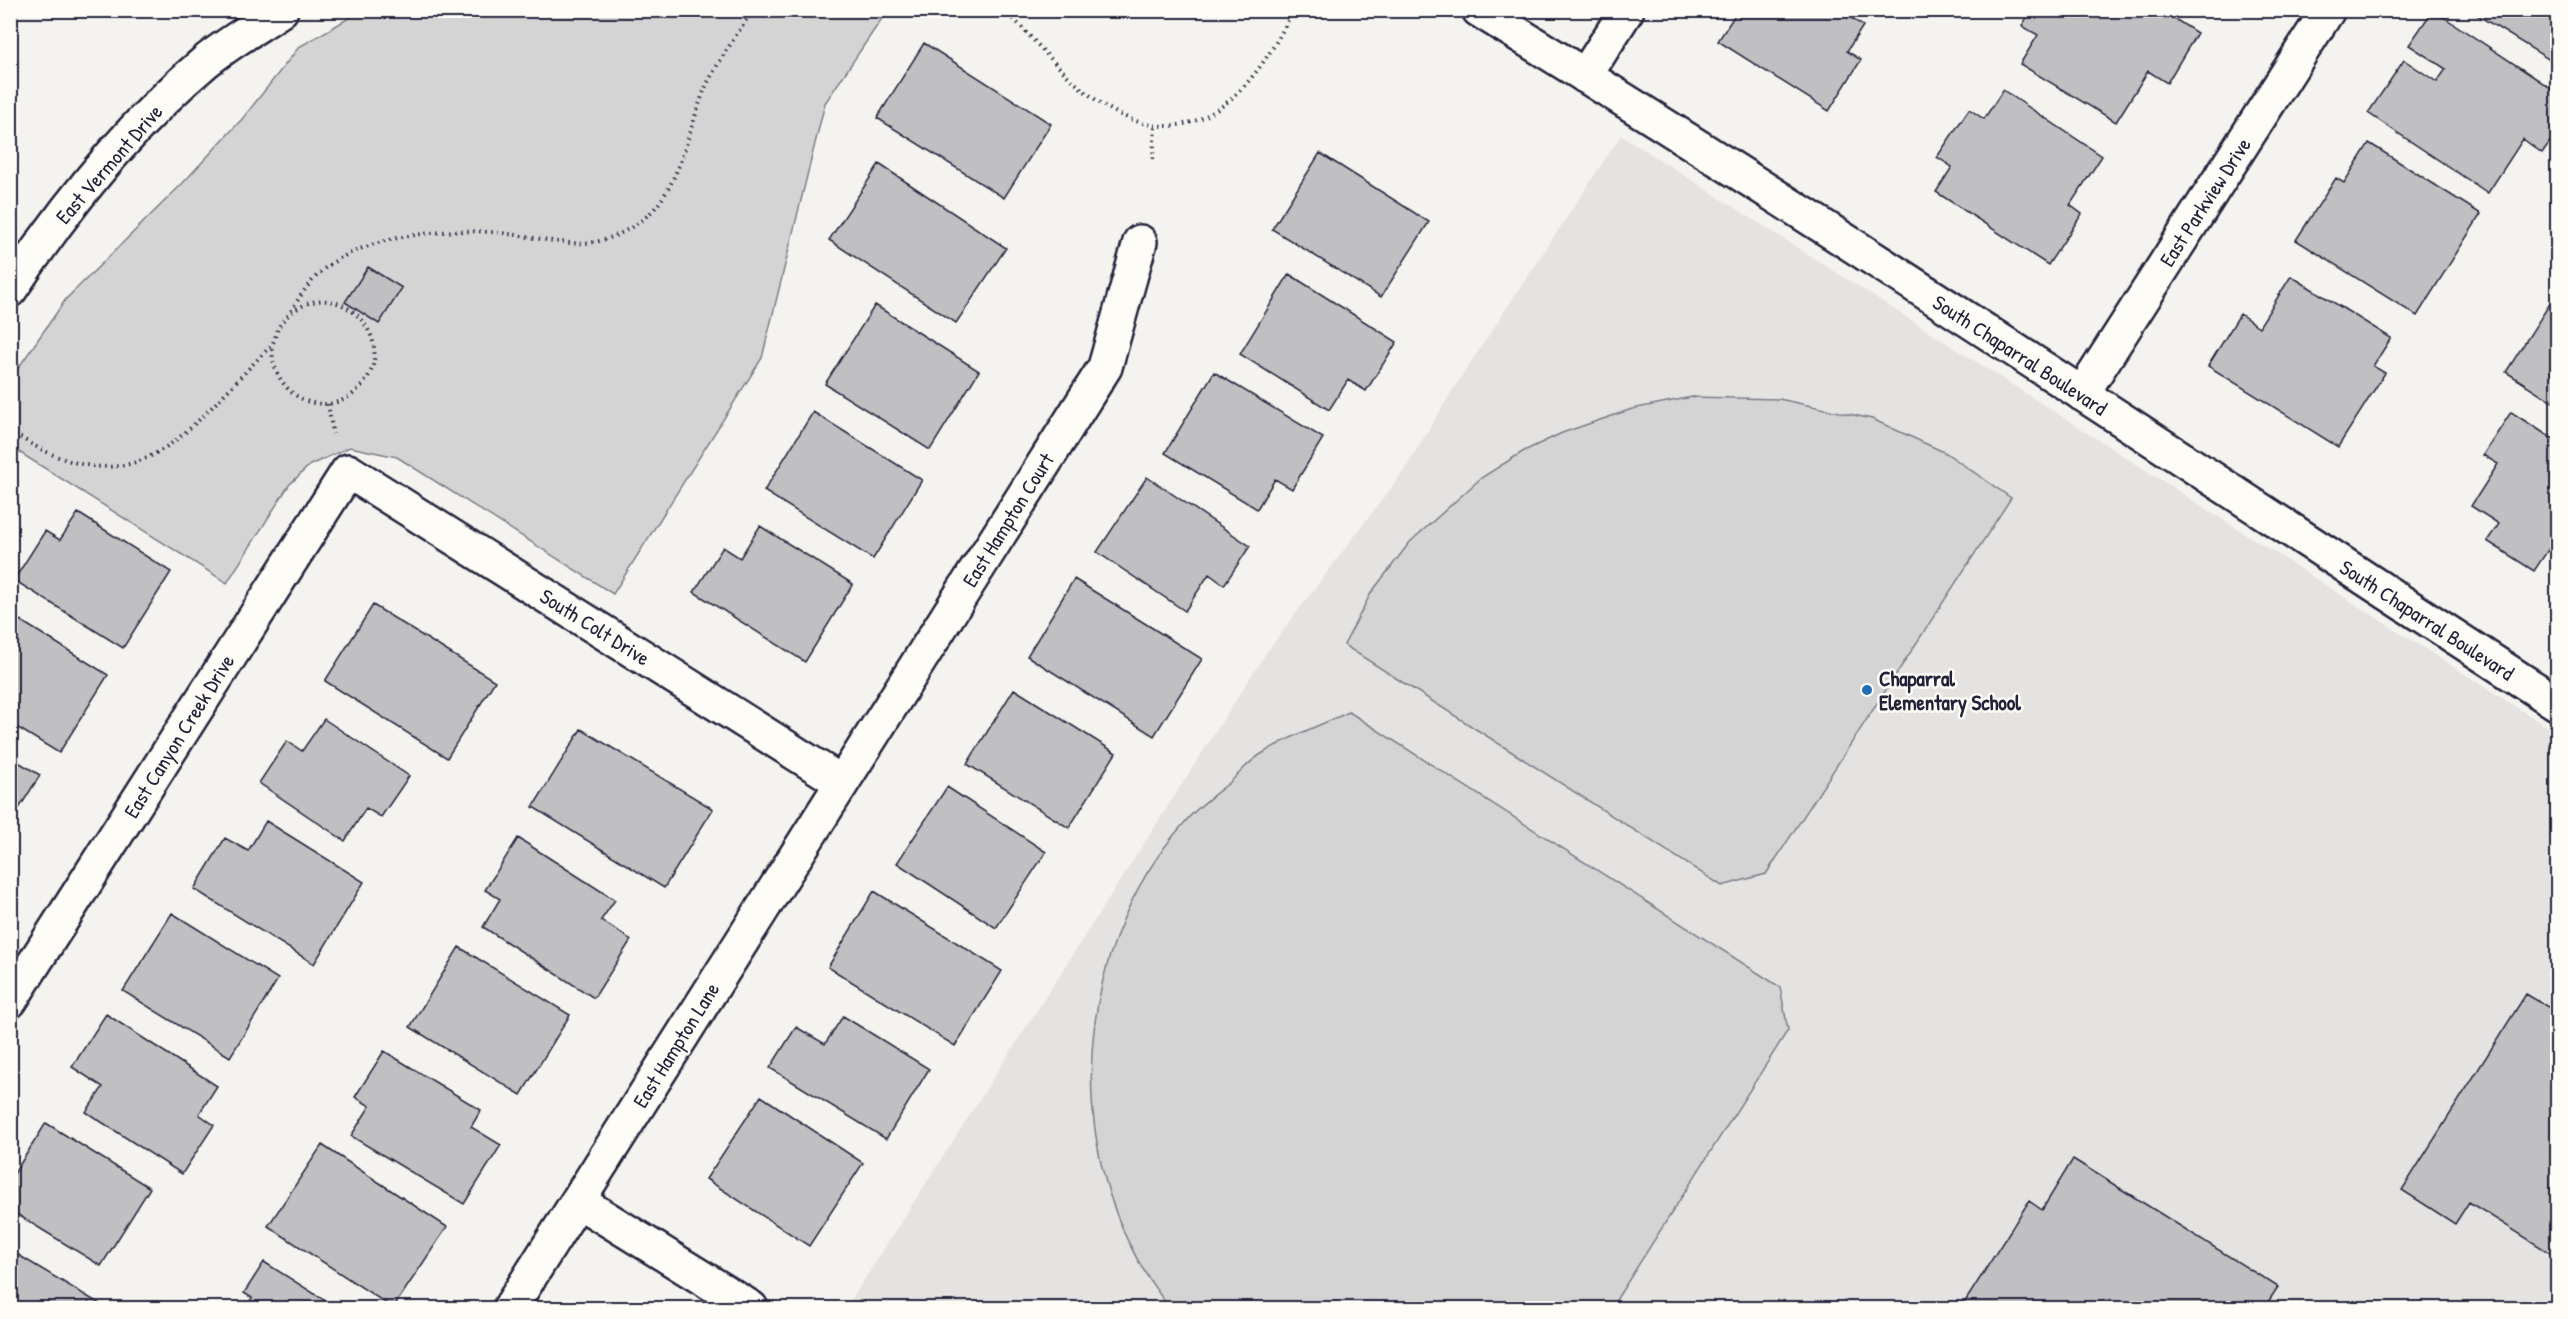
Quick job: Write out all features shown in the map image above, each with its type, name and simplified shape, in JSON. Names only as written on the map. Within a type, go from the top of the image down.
[{"type":"street","name":"East Vermont Drive","points":[[10,290],[37,250],[137,126],[206,61],[280,10]]},
{"type":"street","name":"South Chaparral Boulevard","points":[[1479,10],[2082,394],[2558,704]]},
{"type":"street","points":[[1585,76],[1627,10]]},
{"type":"street","name":"East Parkview Drive","points":[[2082,394],[2328,10]]},
{"type":"street","name":"East Hampton Court","points":[[841,782],[1105,367],[1140,242]]},
{"type":"street","name":"South Colt Drive","points":[[348,471],[841,782]]},
{"type":"street","name":"East Canyon Creek Drive","points":[[10,1001],[348,471]]},
{"type":"street","name":"East Hampton Lane","points":[[510,1308],[841,782]]},
{"type":"street","points":[[578,1201],[751,1308]]},
{"type":"path","points":[[289,314],[304,304],[321,300],[338,303],[354,311],[366,323],[373,339],[375,357],[370,374],[360,388],[345,398],[328,404],[313,403],[298,398],[285,388],[272,360],[278,328],[309,283],[332,263],[360,250],[398,239],[458,230],[587,245],[608,240],[628,230],[649,214],[666,190],[681,160],[708,84],[753,10]]},
{"type":"path","points":[[1005,10],[1067,75],[1087,92],[1109,108],[1155,126],[1178,126],[1211,114],[1247,86],[1280,38],[1293,10]]},
{"type":"path","points":[[1153,159],[1155,126]]},
{"type":"path","points":[[10,431],[32,445],[68,462],[101,468],[131,464],[160,453],[191,430],[246,369],[273,345]]},
{"type":"shaded area","points":[[361,11],[887,11],[825,103],[762,358],[613,594],[397,457],[350,447],[310,465],[289,485],[227,583],[11,447],[10,380],[66,299],[182,184],[243,118],[299,47]]},
{"type":"shaded area","name":"Chaparral Elementary School","points":[[1621,135],[2557,733],[2557,1308],[846,1308],[1266,653],[1403,472],[1452,391]]},
{"type":"shaded area","points":[[1692,397],[1779,399],[1872,419],[1946,453],[2011,498],[1766,874],[1722,886],[1344,645],[1371,593],[1410,542],[1481,478],[1524,451],[1562,433],[1632,409]]},
{"type":"shaded area","points":[[1349,712],[1780,987],[1788,1030],[1611,1308],[1170,1308],[1134,1253],[1109,1192],[1095,1128],[1092,1063],[1099,997],[1117,934],[1146,875],[1195,811],[1258,756],[1294,736]]},
{"type":"building","points":[[1738,10],[1839,10],[1863,26],[1847,51],[1861,60],[1829,111],[1718,41]]},
{"type":"building","points":[[2031,10],[2161,10],[2197,33],[2167,83],[2148,71],[2116,122],[2020,64],[2038,35],[2022,26]]},
{"type":"building","points":[[2433,10],[2558,93],[2558,130],[2542,153],[2523,139],[2488,193],[2368,113],[2404,60],[2437,82],[2446,69],[2409,45]]},
{"type":"building","points":[[2469,10],[2558,10],[2558,65]]},
{"type":"building","points":[[924,43],[1051,124],[1004,198],[877,118]]},
{"type":"building","points":[[2003,90],[2102,156],[2070,205],[2082,214],[2048,265],[1936,192],[1952,167],[1937,157],[1969,109],[1984,119]]},
{"type":"building","points":[[2369,143],[2481,214],[2417,316],[2296,240],[2336,178],[2344,183]]},
{"type":"building","points":[[1320,153],[1429,222],[1381,297],[1272,229]]},
{"type":"building","points":[[879,164],[1006,248],[956,323],[829,240]]},
{"type":"building","points":[[368,267],[402,288],[379,324],[345,302]]},
{"type":"building","points":[[1289,274],[1397,342],[1366,391],[1348,380],[1329,410],[1240,354]]},
{"type":"building","points":[[2291,276],[2391,338],[2373,366],[2385,373],[2338,447],[2208,366],[2240,314],[2259,327]]},
{"type":"building","points":[[2558,291],[2558,405],[2506,372]]},
{"type":"building","points":[[875,305],[979,371],[930,450],[825,384]]},
{"type":"building","points":[[1214,372],[1323,438],[1292,489],[1275,479],[1257,509],[1165,453]]},
{"type":"building","points":[[813,412],[922,480],[873,559],[764,491]]},
{"type":"building","points":[[2511,412],[2558,442],[2558,535],[2534,571],[2487,541],[2499,524],[2471,506],[2498,464],[2483,455]]},
{"type":"building","points":[[1147,477],[1250,546],[1224,585],[1209,574],[1185,611],[1097,552]]},
{"type":"building","points":[[78,513],[171,572],[123,648],[14,580],[45,531],[60,540]]},
{"type":"building","points":[[760,526],[853,584],[805,662],[694,592],[723,547],[740,558]]},
{"type":"building","points":[[1074,579],[1202,659],[1154,736],[1027,656]]},
{"type":"building","points":[[373,605],[495,681],[447,758],[325,681]]},
{"type":"building","points":[[10,614],[108,675],[59,753],[10,723]]},
{"type":"building","points":[[1014,689],[1116,753],[1069,828],[967,764]]},
{"type":"building","points":[[324,719],[409,776],[381,817],[366,808],[345,841],[259,783],[287,741],[302,751]]},
{"type":"building","points":[[581,729],[713,809],[664,888],[533,807]]},
{"type":"building","points":[[10,757],[40,775],[10,823]]},
{"type":"building","points":[[947,787],[1046,852],[996,928],[897,863]]},
{"type":"building","points":[[266,821],[364,882],[314,964],[194,889],[225,838],[248,851]]},
{"type":"building","points":[[518,838],[615,900],[601,920],[631,940],[594,998],[483,927],[500,899],[485,890]]},
{"type":"building","points":[[874,891],[1002,971],[955,1046],[828,967]]},
{"type":"building","points":[[172,913],[278,979],[230,1057],[123,991]]},
{"type":"building","points":[[459,947],[570,1015],[521,1095],[410,1027]]},
{"type":"building","points":[[2526,994],[2558,1013],[2558,1258],[2469,1202],[2455,1224],[2402,1190]]},
{"type":"building","points":[[106,1014],[217,1086],[199,1114],[214,1125],[182,1174],[86,1112],[103,1087],[72,1067]]},
{"type":"building","points":[[843,1016],[929,1069],[886,1139],[770,1068],[796,1027],[825,1044]]},
{"type":"building","points":[[384,1051],[481,1110],[471,1127],[501,1145],[464,1204],[351,1136],[370,1106],[355,1097]]},
{"type":"building","points":[[761,1096],[863,1163],[809,1246],[706,1179]]},
{"type":"building","points":[[46,1123],[150,1188],[101,1266],[10,1210],[10,1180]]},
{"type":"building","points":[[322,1145],[447,1227],[393,1308],[268,1226]]},
{"type":"building","points":[[2073,1159],[2278,1287],[2264,1308],[1961,1308],[2029,1201],[2042,1210]]},
{"type":"building","points":[[10,1250],[100,1304],[98,1308],[10,1308]]},
{"type":"building","points":[[264,1262],[337,1308],[246,1308],[252,1298],[244,1293]]},
{"type":"place","name":"Chaparral Elementary School","points":[[1867,690]]}]
